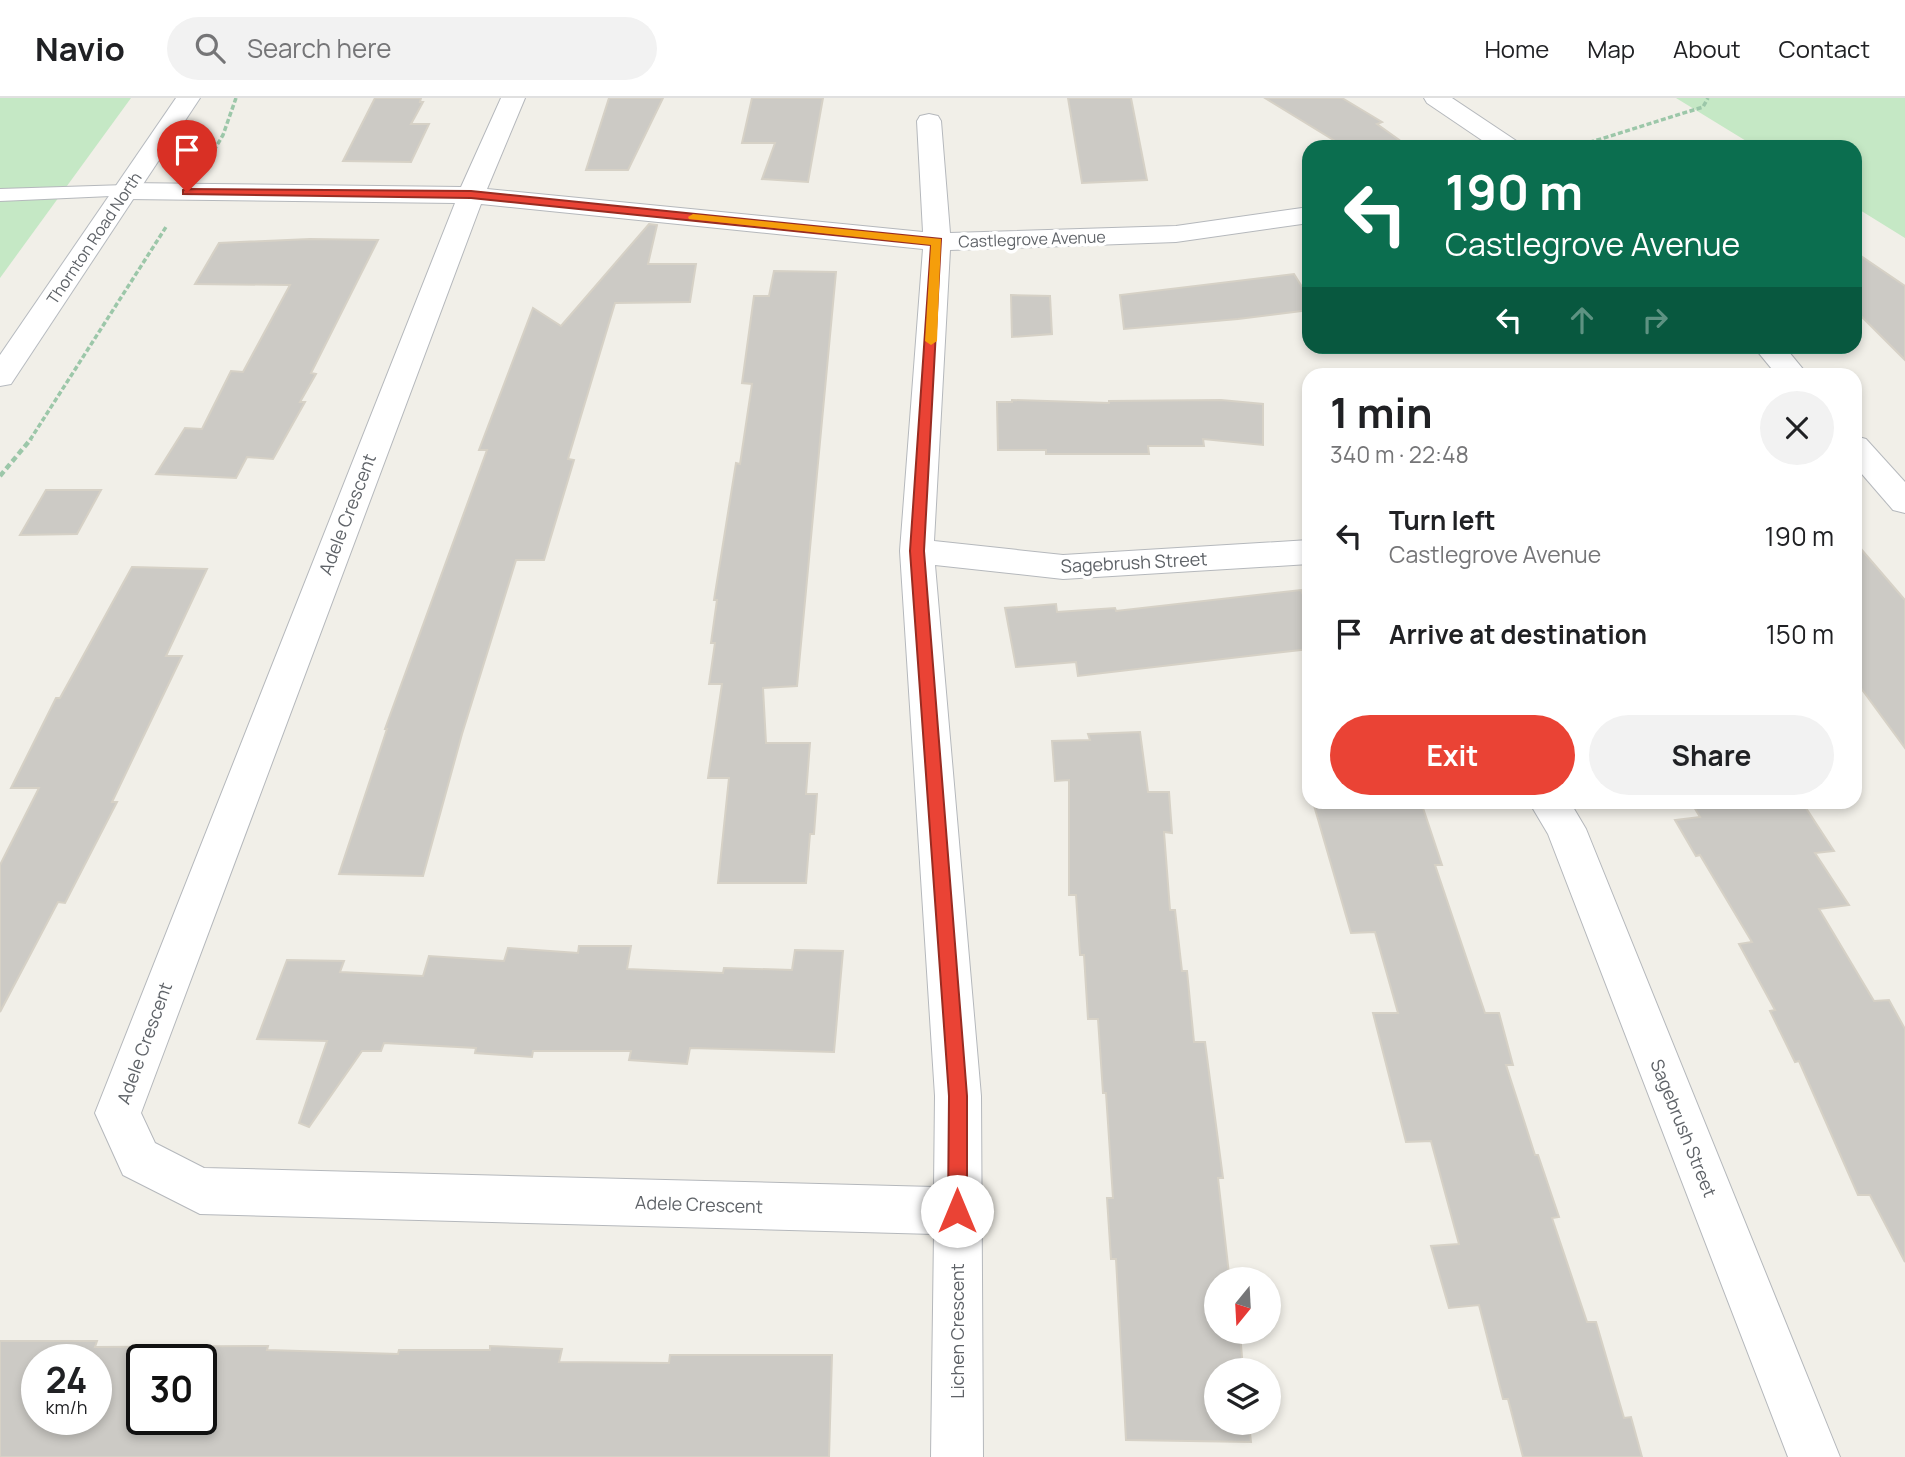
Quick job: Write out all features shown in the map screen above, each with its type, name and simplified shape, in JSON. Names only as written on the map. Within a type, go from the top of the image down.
[{"type":"street","name":"Thornton Road North","points":[[0,377],[188,98]]},
{"type":"street","name":"Adele Crescent","points":[[513,98],[471,195],[118,1113],[139,1159],[200,1191],[957,1211]]},
{"type":"street","points":[[1436,98],[1499,140]]},
{"type":"street","name":"Lichen Crescent","points":[[929,121],[937,242],[917,551],[958,1096],[957,1457]]},
{"type":"street","name":"Castlegrove Avenue","points":[[126,191],[471,195],[937,242],[1176,234],[1302,216]]},
{"type":"street","points":[[1774,354],[1786,368]]},
{"type":"street","points":[[1862,454],[1905,502]]},
{"type":"street","name":"Sagebrush Street","points":[[917,551],[1063,567],[1302,552]]},
{"type":"street","name":"Sagebrush Street","points":[[1553,809],[1566,829],[1814,1457]]},
{"type":"lane","points":[[0,195],[126,191]]},
{"type":"path","points":[[206,163],[223,135],[236,98]]},
{"type":"path","points":[[1597,140],[1703,107],[1708,98]]},
{"type":"path","points":[[0,476],[40,428],[173,216]]},
{"type":"green space","points":[[0,98],[131,98],[0,278]]},
{"type":"green space","points":[[1676,98],[1905,98],[1905,238],[1862,211],[1862,140],[1745,140]]},
{"type":"building","points":[[375,98],[421,98],[420,102],[423,102],[411,124],[429,124],[411,162],[343,161]]},
{"type":"building","points":[[609,98],[663,98],[628,170],[586,170]]},
{"type":"building","points":[[752,98],[823,98],[808,182],[762,179],[775,143],[742,143]]},
{"type":"building","points":[[1068,98],[1131,98],[1147,180],[1082,183]]},
{"type":"building","points":[[1265,98],[1342,98],[1382,122],[1377,124],[1399,140],[1334,140]]},
{"type":"building","points":[[649,224],[657,225],[648,264],[696,264],[690,302],[615,303],[568,459],[574,460],[544,560],[516,560],[462,734],[423,876],[339,874],[385,729],[487,450],[479,450],[533,308],[561,326]]},
{"type":"building","points":[[310,239],[378,240],[311,373],[316,374],[300,402],[305,402],[273,459],[247,457],[236,478],[156,474],[185,428],[202,429],[231,371],[243,372],[290,285],[195,284],[219,243]]},
{"type":"building","points":[[1862,257],[1905,286],[1905,360],[1862,317]]},
{"type":"building","points":[[774,271],[836,272],[797,686],[763,688],[766,743],[810,743],[806,794],[817,794],[814,834],[810,834],[806,883],[718,883],[729,778],[708,778],[722,684],[709,684],[715,643],[711,643],[717,600],[714,600],[752,384],[742,383],[754,296],[769,296]]},
{"type":"building","points":[[1294,274],[1302,287],[1302,311],[1124,329],[1120,295]]},
{"type":"building","points":[[1011,295],[1050,296],[1052,334],[1012,337]]},
{"type":"building","points":[[1012,400],[1109,403],[1221,400],[1263,404],[1263,445],[1203,439],[1204,446],[1148,446],[1149,454],[1046,454],[1046,450],[998,450],[997,402]]},
{"type":"building","points":[[46,490],[101,490],[77,534],[20,535]]},
{"type":"building","points":[[1862,550],[1905,600],[1905,748],[1862,690]]},
{"type":"building","points":[[132,567],[207,569],[166,656],[182,656],[112,802],[117,802],[65,903],[58,902],[0,1012],[0,865],[39,788],[11,788],[56,698],[60,698]]},
{"type":"building","points":[[1301,590],[1302,650],[1078,676],[1076,662],[1016,667],[1005,608],[1056,604],[1057,612],[1115,608],[1116,611]]},
{"type":"building","points":[[1140,732],[1148,792],[1169,792],[1172,833],[1164,832],[1170,910],[1175,910],[1182,971],[1187,971],[1194,1042],[1205,1042],[1223,1178],[1218,1178],[1228,1267],[1204,1267],[1204,1344],[1241,1344],[1242,1358],[1204,1358],[1204,1435],[1250,1435],[1251,1442],[1126,1440],[1116,1259],[1111,1259],[1107,1198],[1113,1198],[1106,1093],[1103,1093],[1098,1019],[1088,1019],[1084,955],[1080,955],[1076,895],[1069,895],[1069,780],[1055,781],[1052,741],[1090,740],[1088,734]]},
{"type":"building","points":[[1315,809],[1423,809],[1442,865],[1435,865],[1485,1013],[1499,1013],[1513,1065],[1506,1065],[1535,1155],[1538,1155],[1559,1217],[1552,1218],[1587,1322],[1596,1322],[1624,1418],[1631,1417],[1642,1457],[1523,1457],[1508,1399],[1503,1399],[1479,1305],[1449,1308],[1431,1246],[1459,1244],[1431,1141],[1406,1142],[1373,1013],[1398,1013],[1375,932],[1351,933]]},
{"type":"building","points":[[1695,809],[1807,809],[1834,851],[1815,853],[1849,905],[1819,909],[1874,1001],[1889,1000],[1905,1029],[1905,1262],[1870,1195],[1858,1195],[1799,1061],[1795,1062],[1770,1011],[1775,1010],[1739,944],[1752,942],[1700,855],[1696,856],[1675,820],[1700,817]]},
{"type":"building","points":[[579,946],[631,946],[627,969],[723,973],[724,968],[792,970],[795,950],[843,951],[834,1052],[690,1048],[687,1064],[629,1060],[631,1051],[533,1051],[532,1057],[475,1053],[476,1048],[384,1043],[381,1051],[362,1051],[309,1127],[299,1123],[327,1041],[257,1039],[287,960],[344,961],[340,972],[423,976],[429,956],[504,961],[508,948],[578,953]]},
{"type":"building","points":[[0,1341],[97,1341],[96,1344],[21,1344],[21,1435],[112,1435],[112,1347],[126,1347],[126,1435],[217,1435],[217,1346],[268,1346],[267,1350],[398,1354],[399,1350],[490,1350],[490,1346],[562,1349],[559,1362],[669,1363],[670,1355],[832,1355],[829,1457],[0,1457]]},
{"type":"slow traffic","points":[[693,217],[937,242],[931,341]]},
{"type":"route","points":[[187,192],[471,195],[937,242],[917,551],[958,1096],[957,1211]]}]
